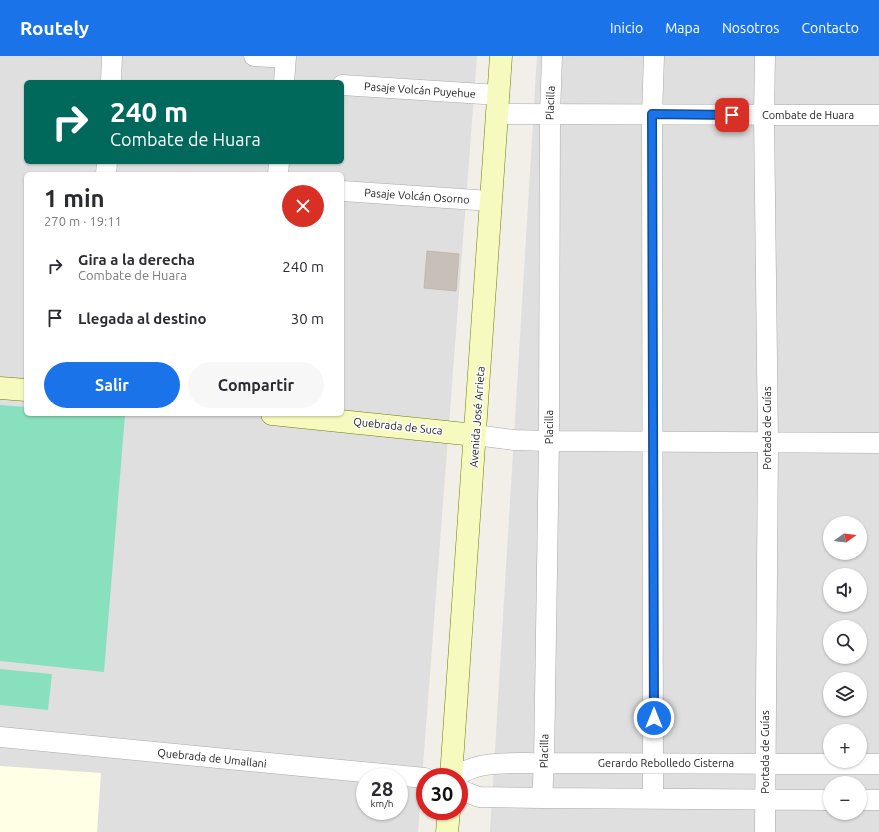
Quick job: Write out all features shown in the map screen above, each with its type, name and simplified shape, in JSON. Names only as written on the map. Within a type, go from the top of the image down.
[{"type":"main road","name":"Avenida José Arrieta","points":[[452,768],[501,56]]},
{"type":"main road","points":[[0,388],[24,390]]},
{"type":"main road","name":"Quebrada de Suca","points":[[291,416],[475,435]]},
{"type":"main road","points":[[447,832],[448,820]]},
{"type":"street","points":[[111,80],[112,56]]},
{"type":"street","points":[[254,56],[286,57],[290,80]]},
{"type":"street","name":"Placilla","points":[[542,798],[544,763],[549,441],[550,115],[552,56]]},
{"type":"street","points":[[654,56],[652,114],[654,799]]},
{"type":"street","name":"Portada de Guías","points":[[765,56],[764,115],[768,442],[765,832]]},
{"type":"street","name":"Pasaje Volcán Puyehue","points":[[344,85],[498,105]]},
{"type":"street","name":"Combate de Huara","points":[[498,105],[550,115],[879,115]]},
{"type":"street","name":"Pasaje Volcán Osorno","points":[[344,191],[491,201]]},
{"type":"street","points":[[475,435],[514,440],[549,441],[879,443]]},
{"type":"street","name":"Quebrada de Umallani","points":[[0,737],[416,777]]},
{"type":"street","name":"Gerardo Rebolledo Cisterna","points":[[468,769],[481,765],[544,763],[879,764]]},
{"type":"street","points":[[468,793],[479,797],[823,800]]},
{"type":"street","points":[[867,800],[879,800]]},
{"type":"shaded area","points":[[0,56],[477,56],[423,768],[416,768],[416,820],[419,820],[418,832],[0,832]]},
{"type":"shaded area","points":[[537,56],[879,56],[879,832],[490,832]]},
{"type":"shaded area","points":[[0,766],[101,773],[97,832],[0,832]]},
{"type":"green space","points":[[0,405],[24,407],[24,416],[125,416],[104,672],[0,661]]},
{"type":"green space","points":[[0,669],[52,674],[48,710],[0,705]]},
{"type":"building","points":[[427,251],[459,254],[456,291],[424,288]]},
{"type":"route","points":[[654,718],[652,114],[732,115]]}]
